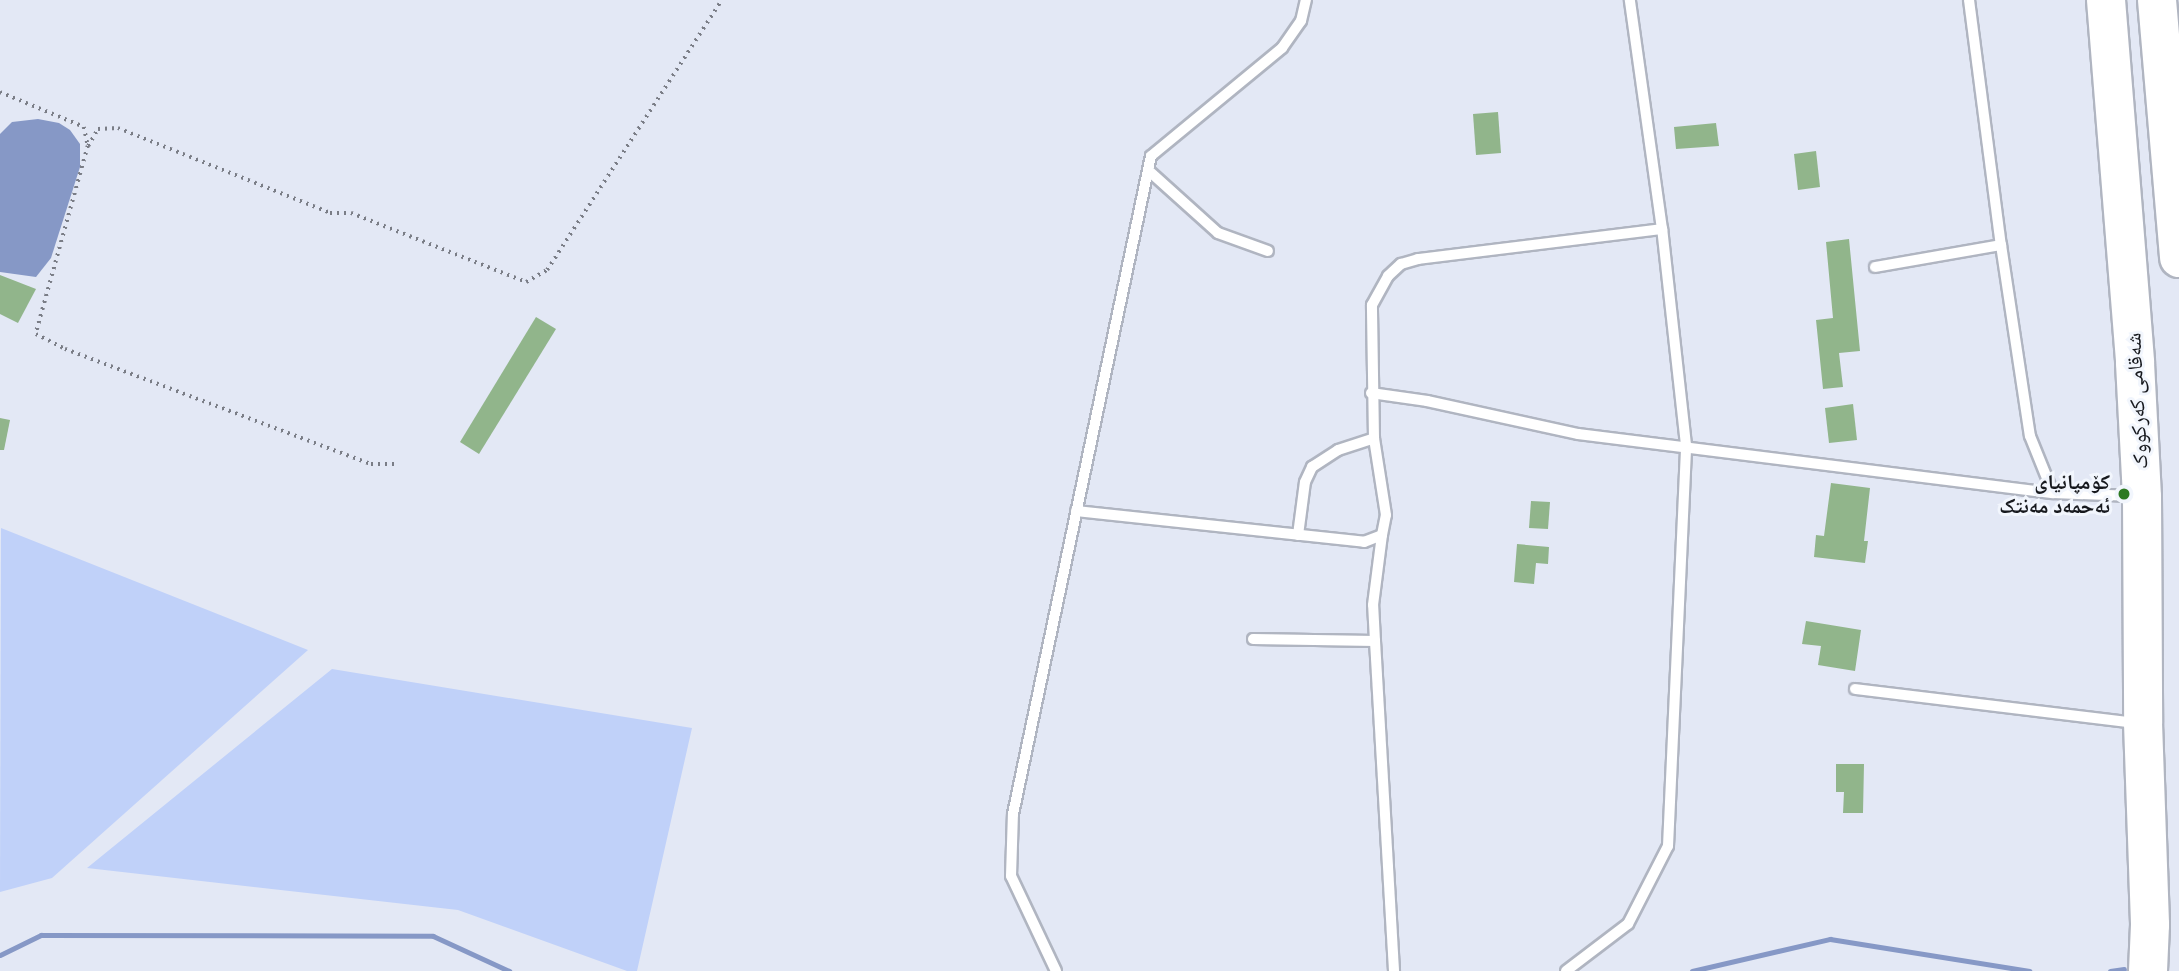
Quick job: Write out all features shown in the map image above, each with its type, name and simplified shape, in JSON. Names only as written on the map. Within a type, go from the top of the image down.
[{"type":"highway","name":"شەقامی کەرکووک","points":[[2106,0],[2135,363],[2142,497],[2143,723],[2150,914],[2148,971]]},
{"type":"highway","points":[[2157,0],[2179,258]]},
{"type":"lane","points":[[1056,971],[1011,876],[1013,814],[1148,170],[1152,156],[1282,48],[1301,21],[1306,0]]},
{"type":"lane","points":[[1566,971],[1628,924],[1668,846],[1686,445],[1662,229],[1630,0]]},
{"type":"lane","points":[[1969,0],[2001,245],[2030,436],[2053,493]]},
{"type":"lane","points":[[1148,170],[1218,233],[1268,251]]},
{"type":"lane","points":[[1394,971],[1373,606],[1386,514],[1374,438],[1371,393],[1372,304],[1388,276],[1401,264],[1418,259],[1662,229]]},
{"type":"lane","points":[[1875,267],[2001,245]]},
{"type":"lane","points":[[1371,393],[1427,401],[1578,434],[1686,445],[2053,493],[2142,497]]},
{"type":"lane","points":[[1297,535],[1305,482],[1312,467],[1338,450],[1374,438]]},
{"type":"lane","points":[[1076,511],[1364,542],[1382,535]]},
{"type":"lane","points":[[1253,639],[1375,641]]},
{"type":"lane","points":[[1855,688],[2143,723]]},
{"type":"path","points":[[395,464],[371,464],[65,349],[36,334],[88,146],[98,129],[118,128],[330,213],[351,213],[526,282],[547,270],[722,0]]},
{"type":"path","points":[[0,92],[84,127],[88,146]]},
{"type":"shaded area","points":[[38,119],[59,123],[70,130],[80,144],[80,167],[51,258],[36,277],[0,272],[0,134],[12,122]]},
{"type":"shaded area","points":[[1,528],[308,650],[52,878],[0,892]]},
{"type":"shaded area","points":[[332,669],[692,728],[637,971],[627,971],[458,910],[87,868]]},
{"type":"building","points":[[1498,112],[1501,153],[1476,155],[1473,114]]},
{"type":"building","points":[[1716,123],[1719,146],[1676,149],[1674,127]]},
{"type":"building","points":[[1816,151],[1820,187],[1798,190],[1794,154]]},
{"type":"building","points":[[1849,239],[1860,351],[1839,353],[1843,387],[1823,389],[1816,320],[1833,318],[1826,242]]},
{"type":"building","points":[[0,275],[36,289],[18,323],[0,314]]},
{"type":"building","points":[[536,317],[556,329],[479,454],[460,442]]},
{"type":"building","points":[[1853,404],[1857,440],[1829,443],[1825,408]]},
{"type":"building","points":[[0,418],[10,420],[4,450],[0,450]]},
{"type":"building","points":[[1831,483],[1870,488],[1864,541],[1868,541],[1865,563],[1814,557],[1816,535],[1824,536]]},
{"type":"building","points":[[1531,501],[1550,502],[1548,529],[1529,528]]},
{"type":"building","points":[[1517,544],[1549,547],[1548,564],[1536,563],[1534,584],[1514,582]]},
{"type":"building","points":[[1806,621],[1861,630],[1855,671],[1818,665],[1821,646],[1802,644]]},
{"type":"building","points":[[1836,764],[1864,764],[1863,813],[1843,813],[1844,792],[1836,792]]},
{"type":"waterway","points":[[0,955],[41,935],[433,936],[509,971]]},
{"type":"waterway","points":[[1692,971],[1830,939],[2029,971]]},
{"type":"waterway","points":[[2110,971],[2124,969]]},
{"type":"place","name":"کۆمپانیای ئەحمەد مەنتک","points":[[2124,494]]}]
